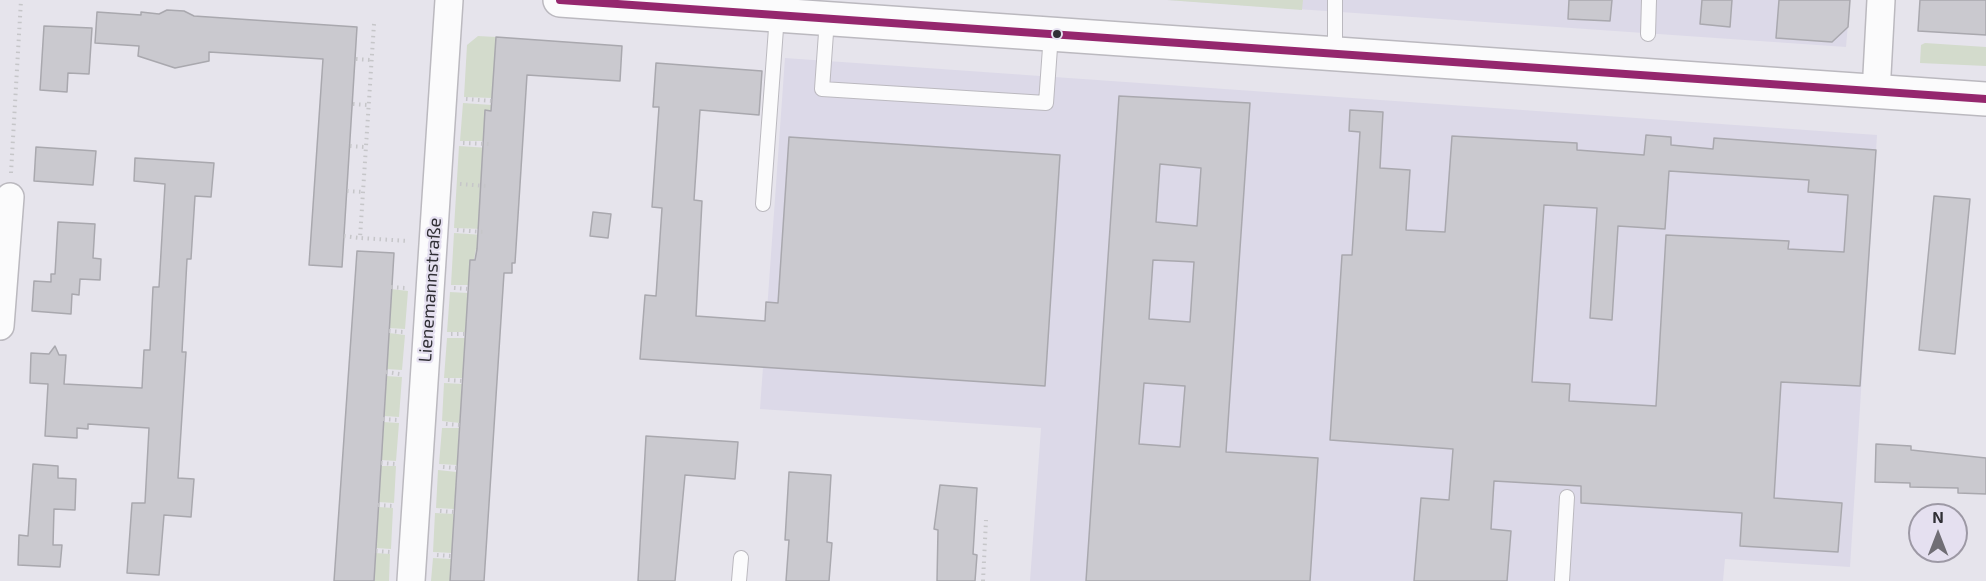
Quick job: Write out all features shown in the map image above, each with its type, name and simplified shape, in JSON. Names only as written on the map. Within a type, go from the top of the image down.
[{"type":"main road","points":[[560,0],[748,8],[827,19],[1986,99]]},
{"type":"street","name":"Lienemannstraße","points":[[411,581],[449,0]]},
{"type":"street","points":[[1876,93],[1881,0]]},
{"type":"street","points":[[0,326],[10,197]]},
{"type":"lane","points":[[1335,0],[1335,54]]},
{"type":"lane","points":[[1648,34],[1649,0]]},
{"type":"lane","points":[[748,8],[763,204]]},
{"type":"lane","points":[[827,19],[822,88],[1046,103],[1051,34]]},
{"type":"lane","points":[[1562,581],[1567,496]]},
{"type":"lane","points":[[740,581],[741,558]]},
{"type":"path","points":[[10,197],[21,0]]},
{"type":"path","points":[[360,238],[374,24]]},
{"type":"path","points":[[356,59],[371,60]]},
{"type":"path","points":[[460,99],[492,101]]},
{"type":"path","points":[[353,104],[368,105]]},
{"type":"path","points":[[457,142],[489,144]]},
{"type":"path","points":[[350,146],[366,147]]},
{"type":"path","points":[[454,184],[486,186]]},
{"type":"path","points":[[347,191],[363,192]]},
{"type":"path","points":[[451,230],[483,232]]},
{"type":"path","points":[[344,236],[415,242]]},
{"type":"path","points":[[392,287],[412,288]]},
{"type":"path","points":[[448,287],[469,289]]},
{"type":"path","points":[[389,331],[409,333]]},
{"type":"path","points":[[445,333],[466,334]]},
{"type":"path","points":[[386,372],[406,374]]},
{"type":"path","points":[[442,380],[463,381]]},
{"type":"path","points":[[383,419],[403,420]]},
{"type":"path","points":[[439,424],[460,425]]},
{"type":"path","points":[[381,463],[400,465]]},
{"type":"path","points":[[436,467],[457,468]]},
{"type":"path","points":[[378,505],[398,506]]},
{"type":"path","points":[[433,510],[454,512]]},
{"type":"path","points":[[983,581],[986,520]]},
{"type":"path","points":[[375,551],[395,552]]},
{"type":"path","points":[[430,554],[451,556]]},
{"type":"shaded area","points":[[1167,0],[1850,0],[1846,47]]},
{"type":"shaded area","points":[[785,58],[1877,135],[1850,567],[1725,559],[1723,581],[1030,581],[1041,428],[760,409]]},
{"type":"green space","points":[[1167,0],[1303,0],[1302,10]]},
{"type":"green space","points":[[478,36],[496,37],[492,98],[464,97],[467,45]]},
{"type":"green space","points":[[1925,43],[1986,47],[1986,66],[1920,63],[1921,45]]},
{"type":"green space","points":[[463,103],[492,105],[491,111],[486,110],[489,141],[460,141]]},
{"type":"green space","points":[[459,146],[489,148],[479,209],[483,229],[454,228]]},
{"type":"green space","points":[[454,233],[483,235],[482,249],[476,249],[469,285],[451,285]]},
{"type":"green space","points":[[391,289],[408,291],[405,329],[389,328]]},
{"type":"green space","points":[[450,292],[468,293],[466,332],[447,332]]},
{"type":"green space","points":[[389,333],[405,335],[402,370],[386,369]]},
{"type":"green space","points":[[447,338],[465,338],[463,378],[444,378]]},
{"type":"green space","points":[[386,376],[402,377],[399,417],[384,416]]},
{"type":"green space","points":[[444,383],[462,384],[460,423],[442,421]]},
{"type":"green space","points":[[383,422],[399,423],[396,461],[381,460]]},
{"type":"green space","points":[[442,428],[459,428],[457,465],[439,464]]},
{"type":"green space","points":[[381,466],[396,466],[394,503],[378,502]]},
{"type":"green space","points":[[438,470],[457,472],[454,509],[436,508]]},
{"type":"green space","points":[[378,507],[393,508],[391,549],[376,548]]},
{"type":"green space","points":[[435,513],[454,514],[452,553],[433,552]]},
{"type":"green space","points":[[375,553],[390,554],[389,581],[374,581]]},
{"type":"green space","points":[[433,558],[451,559],[450,581],[431,581]]},
{"type":"building","points":[[1569,0],[1612,0],[1610,21],[1568,19]]},
{"type":"building","points":[[1702,0],[1732,0],[1730,27],[1700,24]]},
{"type":"building","points":[[1779,0],[1850,0],[1848,27],[1832,42],[1776,38]]},
{"type":"building","points":[[1920,0],[1986,0],[1986,35],[1918,31]]},
{"type":"building","points":[[167,10],[184,11],[194,16],[357,27],[342,267],[309,265],[323,59],[209,52],[209,61],[175,68],[138,56],[139,46],[95,43],[97,12],[141,15],[141,12],[159,14]]},
{"type":"building","points":[[44,26],[92,28],[89,74],[68,73],[67,92],[40,90]]},
{"type":"building","points":[[496,37],[622,46],[620,81],[527,75],[515,263],[512,263],[512,273],[504,273],[484,581],[450,581],[470,260],[475,260],[477,249],[485,110],[491,111]]},
{"type":"building","points":[[656,63],[762,71],[759,115],[700,110],[694,200],[702,201],[696,316],[765,321],[766,302],[778,303],[789,137],[1060,155],[1045,386],[640,359],[645,295],[656,296],[662,208],[652,207],[659,107],[653,107]]},
{"type":"building","points":[[1119,96],[1250,103],[1226,452],[1318,458],[1310,581],[1086,581]],"holes":[[[1160,164],[1201,168],[1197,226],[1156,222]],[[1153,260],[1194,262],[1190,322],[1149,319]],[[1144,383],[1185,386],[1180,447],[1139,444]]]},
{"type":"building","points":[[1350,110],[1383,112],[1380,168],[1410,170],[1406,230],[1445,232],[1452,136],[1577,143],[1577,150],[1644,155],[1646,135],[1671,137],[1671,145],[1713,149],[1714,138],[1876,150],[1860,386],[1781,382],[1774,498],[1842,503],[1838,552],[1740,546],[1742,513],[1581,503],[1581,486],[1494,481],[1491,529],[1511,531],[1507,581],[1414,581],[1421,498],[1449,500],[1453,449],[1330,440],[1342,255],[1352,255],[1360,132],[1349,131]],"holes":[[[1669,171],[1809,180],[1808,192],[1848,195],[1844,252],[1788,249],[1789,241],[1666,235],[1656,406],[1569,401],[1570,384],[1532,382],[1544,205],[1597,208],[1590,318],[1612,320],[1618,226],[1665,229]]]},
{"type":"building","points":[[36,147],[96,151],[93,185],[34,181]]},
{"type":"building","points":[[135,158],[214,163],[211,197],[195,196],[191,259],[187,259],[182,352],[186,352],[178,478],[194,479],[191,517],[164,515],[159,575],[127,573],[132,503],[145,503],[149,428],[88,424],[88,429],[77,428],[77,438],[45,436],[48,384],[30,383],[31,353],[49,354],[55,346],[59,355],[66,355],[64,384],[142,388],[144,350],[150,350],[153,287],[159,287],[165,184],[134,181]]},
{"type":"building","points":[[1934,196],[1970,199],[1955,354],[1919,350]]},
{"type":"building","points":[[593,212],[611,214],[608,238],[590,236]]},
{"type":"building","points":[[58,222],[95,224],[93,258],[101,259],[100,280],[80,279],[79,295],[72,294],[71,314],[32,311],[34,281],[51,282],[51,274],[55,274]]},
{"type":"building","points":[[357,251],[394,253],[374,581],[334,581]]},
{"type":"building","points":[[646,436],[738,442],[735,479],[685,475],[675,581],[638,581]]},
{"type":"building","points":[[1876,444],[1911,446],[1911,450],[1986,458],[1986,494],[1958,493],[1958,488],[1910,487],[1910,483],[1875,482]]},
{"type":"building","points":[[33,464],[58,466],[58,478],[76,479],[75,510],[54,509],[53,545],[62,545],[60,567],[18,565],[19,535],[28,536]]},
{"type":"building","points":[[789,472],[831,475],[827,542],[832,543],[829,581],[786,581],[789,540],[785,540]]},
{"type":"building","points":[[940,485],[977,488],[973,554],[977,555],[975,581],[937,581],[938,530],[934,529]]},
{"type":"transit line","points":[[560,0],[1986,99]]}]
